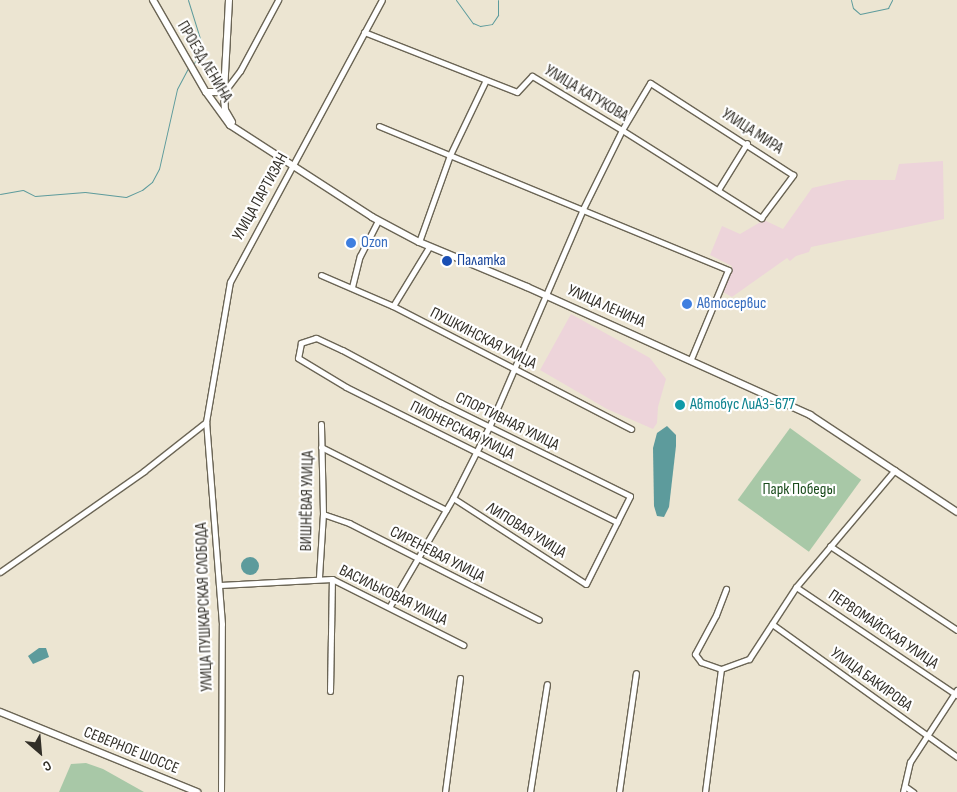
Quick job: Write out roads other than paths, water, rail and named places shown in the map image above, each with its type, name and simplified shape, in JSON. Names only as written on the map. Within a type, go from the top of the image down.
[{"type":"main road","name":"ПРОЕЗД ЛЕНИНА","points":[[153,0],[197,78],[221,115],[240,133]]},
{"type":"main road","points":[[230,0],[224,92],[228,116],[240,133]]},
{"type":"main road","points":[[206,92],[213,94],[219,90],[225,80]]},
{"type":"main road","name":"УЛИЦА ЛЕНИНА","points":[[240,133],[378,221],[419,242],[691,359],[810,415],[957,512]]},
{"type":"main road","name":"СЕВЕРНОЕ ШОССЕ","points":[[0,712],[197,792]]},
{"type":"street","points":[[224,92],[240,71],[278,0]]},
{"type":"street","name":"УЛИЦА ПАРТИЗАН","points":[[206,422],[230,282],[382,0]]},
{"type":"street","name":"УЛИЦА КАТУКОВА","points":[[364,32],[485,82],[517,92],[532,76],[622,130],[760,218]]},
{"type":"street","points":[[419,242],[450,155],[485,82]]},
{"type":"street","name":"УЛИЦА МИРА","points":[[622,130],[650,83],[747,143],[793,175],[760,218]]},
{"type":"street","points":[[379,126],[728,270],[691,359]]},
{"type":"street","points":[[390,606],[453,498],[490,426],[516,370],[583,209],[622,130]]},
{"type":"street","points":[[718,190],[747,143]]},
{"type":"street","points":[[352,287],[360,256],[378,221]]},
{"type":"street","points":[[393,306],[430,247]]},
{"type":"street","name":"ПУШКИНСКАЯ УЛИЦА","points":[[321,275],[393,306],[631,429]]},
{"type":"street","name":"СПОРТИВНАЯ УЛИЦА","points":[[298,358],[301,343],[316,338],[630,496],[586,584]]},
{"type":"street","name":"ПИОНЕРСКАЯ УЛИЦА","points":[[298,358],[346,387],[617,522]]},
{"type":"street","points":[[0,572],[144,471],[206,422]]},
{"type":"street","name":"УЛИЦА ПУШКАРСКАЯ СЛОБОДА","points":[[206,422],[220,585],[221,792]]},
{"type":"street","name":"ВИШНЁВАЯ УЛИЦА","points":[[319,578],[323,514],[322,424]]},
{"type":"street","points":[[321,447],[446,510]]},
{"type":"street","points":[[726,589],[696,654],[700,662],[721,669],[749,659],[796,587],[895,470]]},
{"type":"street","name":"ЛИПОВАЯ УЛИЦА","points":[[453,498],[586,584]]},
{"type":"street","name":"СИРЕНЕВАЯ УЛИЦА","points":[[323,514],[349,523],[416,559],[539,620]]},
{"type":"street","points":[[830,546],[957,630]]},
{"type":"street","name":"ВАСИЛЬКОВАЯ УЛИЦА","points":[[220,585],[319,578],[332,579],[390,606],[463,645]]},
{"type":"street","points":[[330,691],[332,579]]},
{"type":"street","name":"ПЕРВОМАЙСКАЯ УЛИЦА","points":[[796,587],[956,693]]},
{"type":"street","name":"УЛИЦА БАКИРОВА","points":[[772,624],[957,756]]},
{"type":"street","points":[[705,792],[721,669]]},
{"type":"street","points":[[619,792],[636,673]]},
{"type":"street","points":[[445,792],[460,678]]},
{"type":"street","points":[[530,792],[547,684]]},
{"type":"street","points":[[913,792],[904,790],[910,762],[956,693]]},
{"type":"water","points":[[667,426],[676,435],[676,446],[669,507],[664,517],[657,516],[654,506],[653,448],[657,433]]},
{"type":"water","points":[[250,557],[256,560],[259,566],[256,572],[250,575],[244,572],[241,566],[244,560]]},
{"type":"water","points":[[39,648],[46,648],[49,657],[33,664],[28,656]]},
{"type":"waterway","points":[[188,0],[202,45],[202,54],[193,64]]},
{"type":"waterway","points":[[456,0],[473,23],[480,26],[492,24],[498,15],[498,0]]},
{"type":"waterway","points":[[851,0],[853,8],[860,14],[888,8],[892,0]]},
{"type":"waterway","points":[[0,194],[23,190],[35,196],[85,192],[126,197],[142,190],[152,182],[159,169],[177,89],[188,68]]},
{"type":"place","name":"Ozon","points":[[351,243]]},
{"type":"place","name":"Палатка","points":[[447,261]]},
{"type":"place","name":"Автосервис","points":[[687,304]]},
{"type":"place","name":"Автобус ЛиАЗ-677","points":[[680,405]]},
{"type":"park label","name":"Парк Победы","points":[[799,490]]}]
